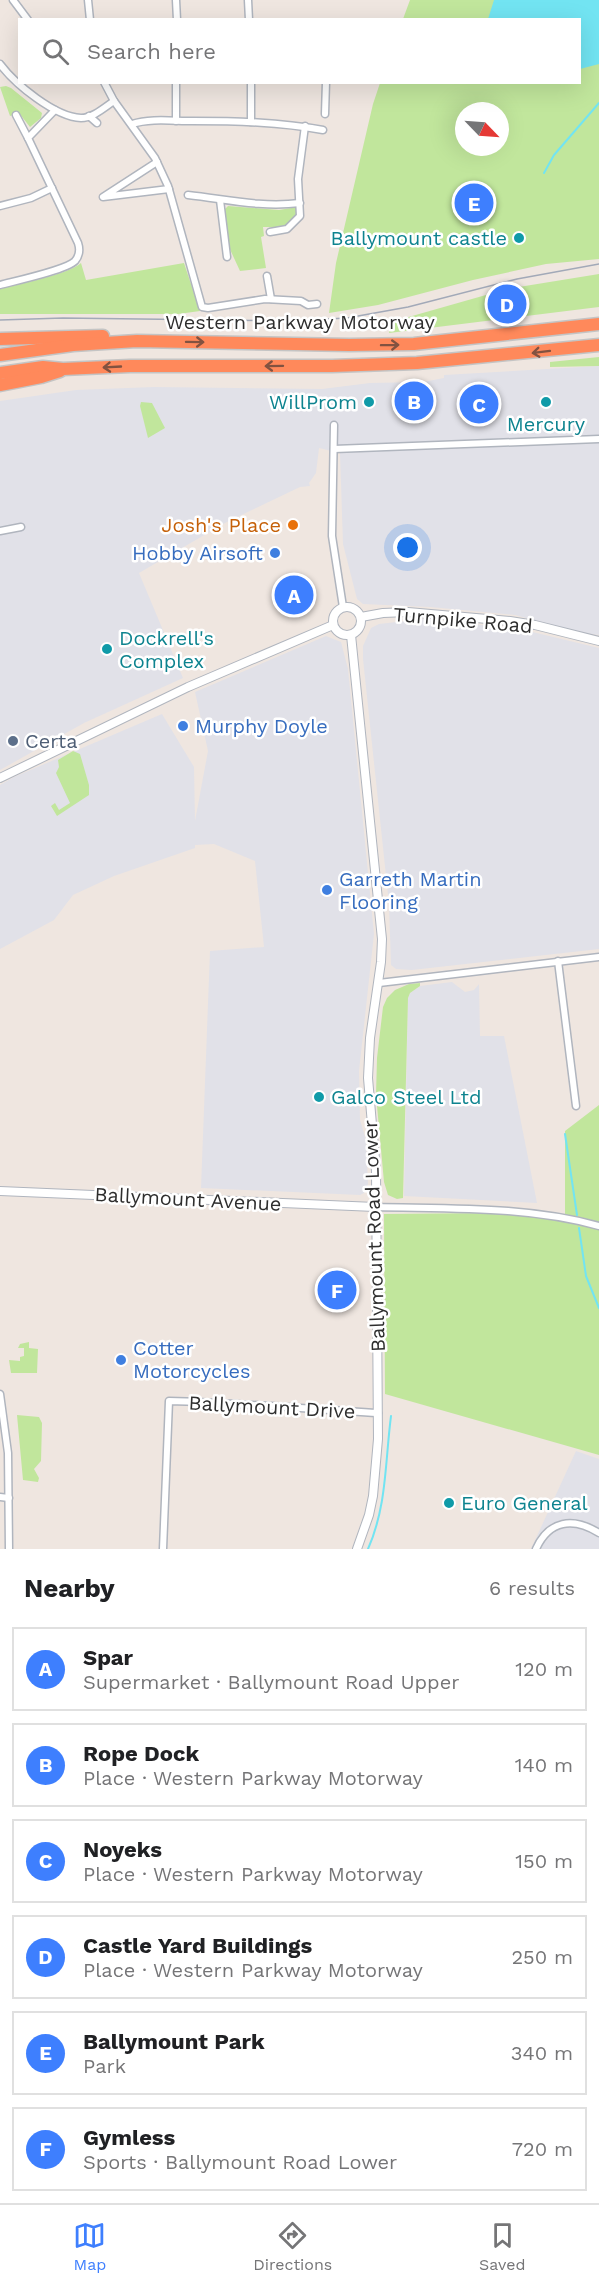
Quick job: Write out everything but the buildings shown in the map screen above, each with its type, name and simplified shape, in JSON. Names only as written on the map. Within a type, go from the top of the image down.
[{"type":"highway","name":"Western Parkway Motorway","points":[[0,355],[73,345],[137,341],[414,344],[599,324]]},
{"type":"highway","points":[[0,339],[115,336],[137,341]]},
{"type":"highway","name":"Western Parkway Motorway","points":[[0,373],[43,367],[63,369],[130,366],[417,363],[599,345]]},
{"type":"highway","points":[[0,385],[41,377],[63,369]]},
{"type":"street","points":[[13,0],[26,18]]},
{"type":"street","points":[[88,0],[90,18]]},
{"type":"street","points":[[176,0],[177,18]]},
{"type":"street","points":[[248,0],[249,18]]},
{"type":"street","points":[[0,64],[7,74],[18,82]]},
{"type":"street","points":[[1,79],[7,74]]},
{"type":"street","points":[[20,84],[55,110],[81,118],[89,116],[114,101]]},
{"type":"street","points":[[105,84],[114,101],[157,162],[169,189],[200,304],[208,308],[271,299],[301,301],[308,305],[317,304]]},
{"type":"street","points":[[176,84],[176,121]]},
{"type":"street","points":[[250,122],[251,84]]},
{"type":"street","points":[[325,114],[326,84]]},
{"type":"street","points":[[28,138],[55,110]]},
{"type":"street","points":[[0,285],[65,266],[75,260],[80,249],[16,115]]},
{"type":"street","points":[[89,116],[97,123]]},
{"type":"street","points":[[132,124],[176,121],[250,122],[305,126],[323,130]]},
{"type":"street","points":[[270,232],[287,229],[300,216],[299,168],[305,126]]},
{"type":"street","points":[[157,162],[100,197],[169,189]]},
{"type":"street","points":[[0,206],[31,198],[52,188]]},
{"type":"street","points":[[188,195],[259,205],[277,206],[300,203]]},
{"type":"street","points":[[220,200],[227,257]]},
{"type":"street","points":[[267,276],[271,299]]},
{"type":"street","points":[[334,425],[332,536],[343,607]]},
{"type":"street","points":[[334,449],[599,439]]},
{"type":"street","points":[[0,531],[21,527]]},
{"type":"street","points":[[343,607],[352,607],[361,617],[361,626],[351,635],[339,633],[333,625],[334,614],[343,607]]},
{"type":"street","name":"Turnpike Road","points":[[361,617],[408,612],[500,620],[535,625],[599,641]]},
{"type":"street","points":[[0,778],[189,687],[333,625]]},
{"type":"street","name":"Ballymount Road Lower","points":[[351,635],[382,939],[379,983],[370,1038],[368,1078],[376,1171],[378,1439],[373,1497],[357,1549]]},
{"type":"street","points":[[379,983],[599,957]]},
{"type":"street","points":[[558,961],[576,1106]]},
{"type":"street","name":"Ballymount Avenue","points":[[0,1191],[375,1208]]},
{"type":"street","points":[[375,1208],[499,1210],[599,1226]]},
{"type":"street","points":[[0,1394],[8,1453],[9,1549]]},
{"type":"street","name":"Ballymount Drive","points":[[164,1549],[169,1401],[241,1403],[283,1408],[378,1413]]},
{"type":"street","points":[[0,1497],[9,1498]]},
{"type":"street","points":[[536,1549],[550,1529],[566,1524],[583,1524],[599,1533]]},
{"type":"shaded area","points":[[599,366],[599,635],[577,632],[515,615],[430,607],[363,604],[357,599],[343,544],[340,453],[319,448],[316,473],[309,483],[310,486],[300,487],[225,523],[139,573],[183,678],[84,723],[0,770],[0,401],[76,390],[154,387],[322,389],[370,383],[423,382],[444,378],[444,375]]},
{"type":"shaded area","points":[[423,619],[520,629],[599,648],[599,949],[412,970],[396,969],[391,965],[389,904],[363,646],[371,628],[379,624]]},
{"type":"shaded area","points":[[326,636],[341,642],[348,669],[374,934],[359,1071],[360,1120],[366,1140],[368,1184],[364,1193],[360,1195],[201,1188],[210,951],[264,947],[255,861],[214,844],[195,845],[195,848],[114,876],[73,895],[54,920],[0,949],[0,785],[162,714],[194,767],[195,821],[208,751],[195,692]]},
{"type":"shaded area","points":[[452,982],[465,992],[474,990],[479,984],[480,1036],[504,1036],[537,1203],[404,1196],[408,998],[410,993],[420,986]]},
{"type":"shaded area","points":[[576,1451],[599,1459],[599,1549],[531,1549]]},
{"type":"green space","points":[[410,0],[599,0],[599,259],[546,264],[378,305],[329,313],[336,263],[380,84],[581,84],[581,18],[403,18]]},
{"type":"green space","points":[[6,86],[42,113],[41,118],[30,127],[19,113],[10,116],[0,87]]},
{"type":"green space","points":[[228,206],[279,210],[297,207],[297,216],[286,227],[263,227],[264,236],[261,237],[266,268],[240,271],[228,245],[225,209]]},
{"type":"green space","points":[[81,263],[86,280],[184,263],[200,311],[178,314],[0,314],[0,289],[55,275]]},
{"type":"green space","points":[[599,274],[599,307],[389,333],[391,322],[507,289]]},
{"type":"green space","points":[[599,357],[599,366],[550,367],[550,362]]},
{"type":"green space","points":[[141,402],[152,403],[165,428],[148,438],[140,406]]},
{"type":"green space","points":[[73,751],[80,754],[89,785],[89,795],[57,816],[51,806],[55,803],[59,810],[70,803],[56,773],[59,767],[58,760]]},
{"type":"green space","points":[[420,983],[420,986],[410,993],[408,998],[403,1198],[397,1199],[388,1195],[384,1182],[376,1095],[377,1058],[383,1007],[387,998],[395,990],[409,984]]},
{"type":"green space","points":[[599,1105],[599,1455],[385,1394],[384,1214],[495,1213],[565,1219],[565,1131]]},
{"type":"green space","points":[[29,1342],[29,1348],[38,1349],[37,1373],[11,1373],[9,1360],[20,1361],[20,1357],[24,1356],[24,1348],[18,1348],[20,1344]]},
{"type":"green space","points":[[17,1415],[39,1417],[42,1423],[41,1461],[34,1469],[39,1478],[38,1482],[23,1480]]},
{"type":"water","points":[[494,0],[599,0],[599,64],[581,69],[581,18],[488,18]]},
{"type":"waterway","points":[[544,173],[554,155],[599,103]]},
{"type":"waterway","points":[[565,1134],[577,1215]]},
{"type":"waterway","points":[[579,1228],[586,1276],[599,1308]]},
{"type":"waterway","points":[[368,1549],[382,1500],[391,1416]]},
{"type":"tram line","points":[[0,320],[63,318],[287,321],[347,318],[408,307],[517,279],[599,264]]},
{"type":"place","name":"Ballymount Park","points":[[474,203]]},
{"type":"place","name":"Ballymount castle","points":[[519,238]]},
{"type":"place","name":"Castle Yard Buildings","points":[[507,304]]},
{"type":"place","name":"Rope Dock","points":[[414,401]]},
{"type":"place","name":"WillProm","points":[[369,402]]},
{"type":"place","name":"Mercury","points":[[546,402]]},
{"type":"place","name":"Noyeks","points":[[479,404]]},
{"type":"place","name":"Josh's Place","points":[[293,525]]},
{"type":"place","name":"Hobby Airsoft","points":[[275,553]]},
{"type":"place","name":"Spar","points":[[294,595]]},
{"type":"place","name":"Dockrell's Complex","points":[[107,649]]},
{"type":"place","name":"Murphy Doyle","points":[[183,726]]},
{"type":"place","name":"Certa","points":[[13,741]]},
{"type":"place","name":"Garreth Martin Flooring","points":[[327,890]]},
{"type":"place","name":"Galco Steel Ltd","points":[[319,1097]]},
{"type":"place","name":"Gymless","points":[[337,1290]]},
{"type":"place","name":"Cotter Motorcycles","points":[[121,1360]]},
{"type":"place","name":"Euro General","points":[[449,1503]]}]
